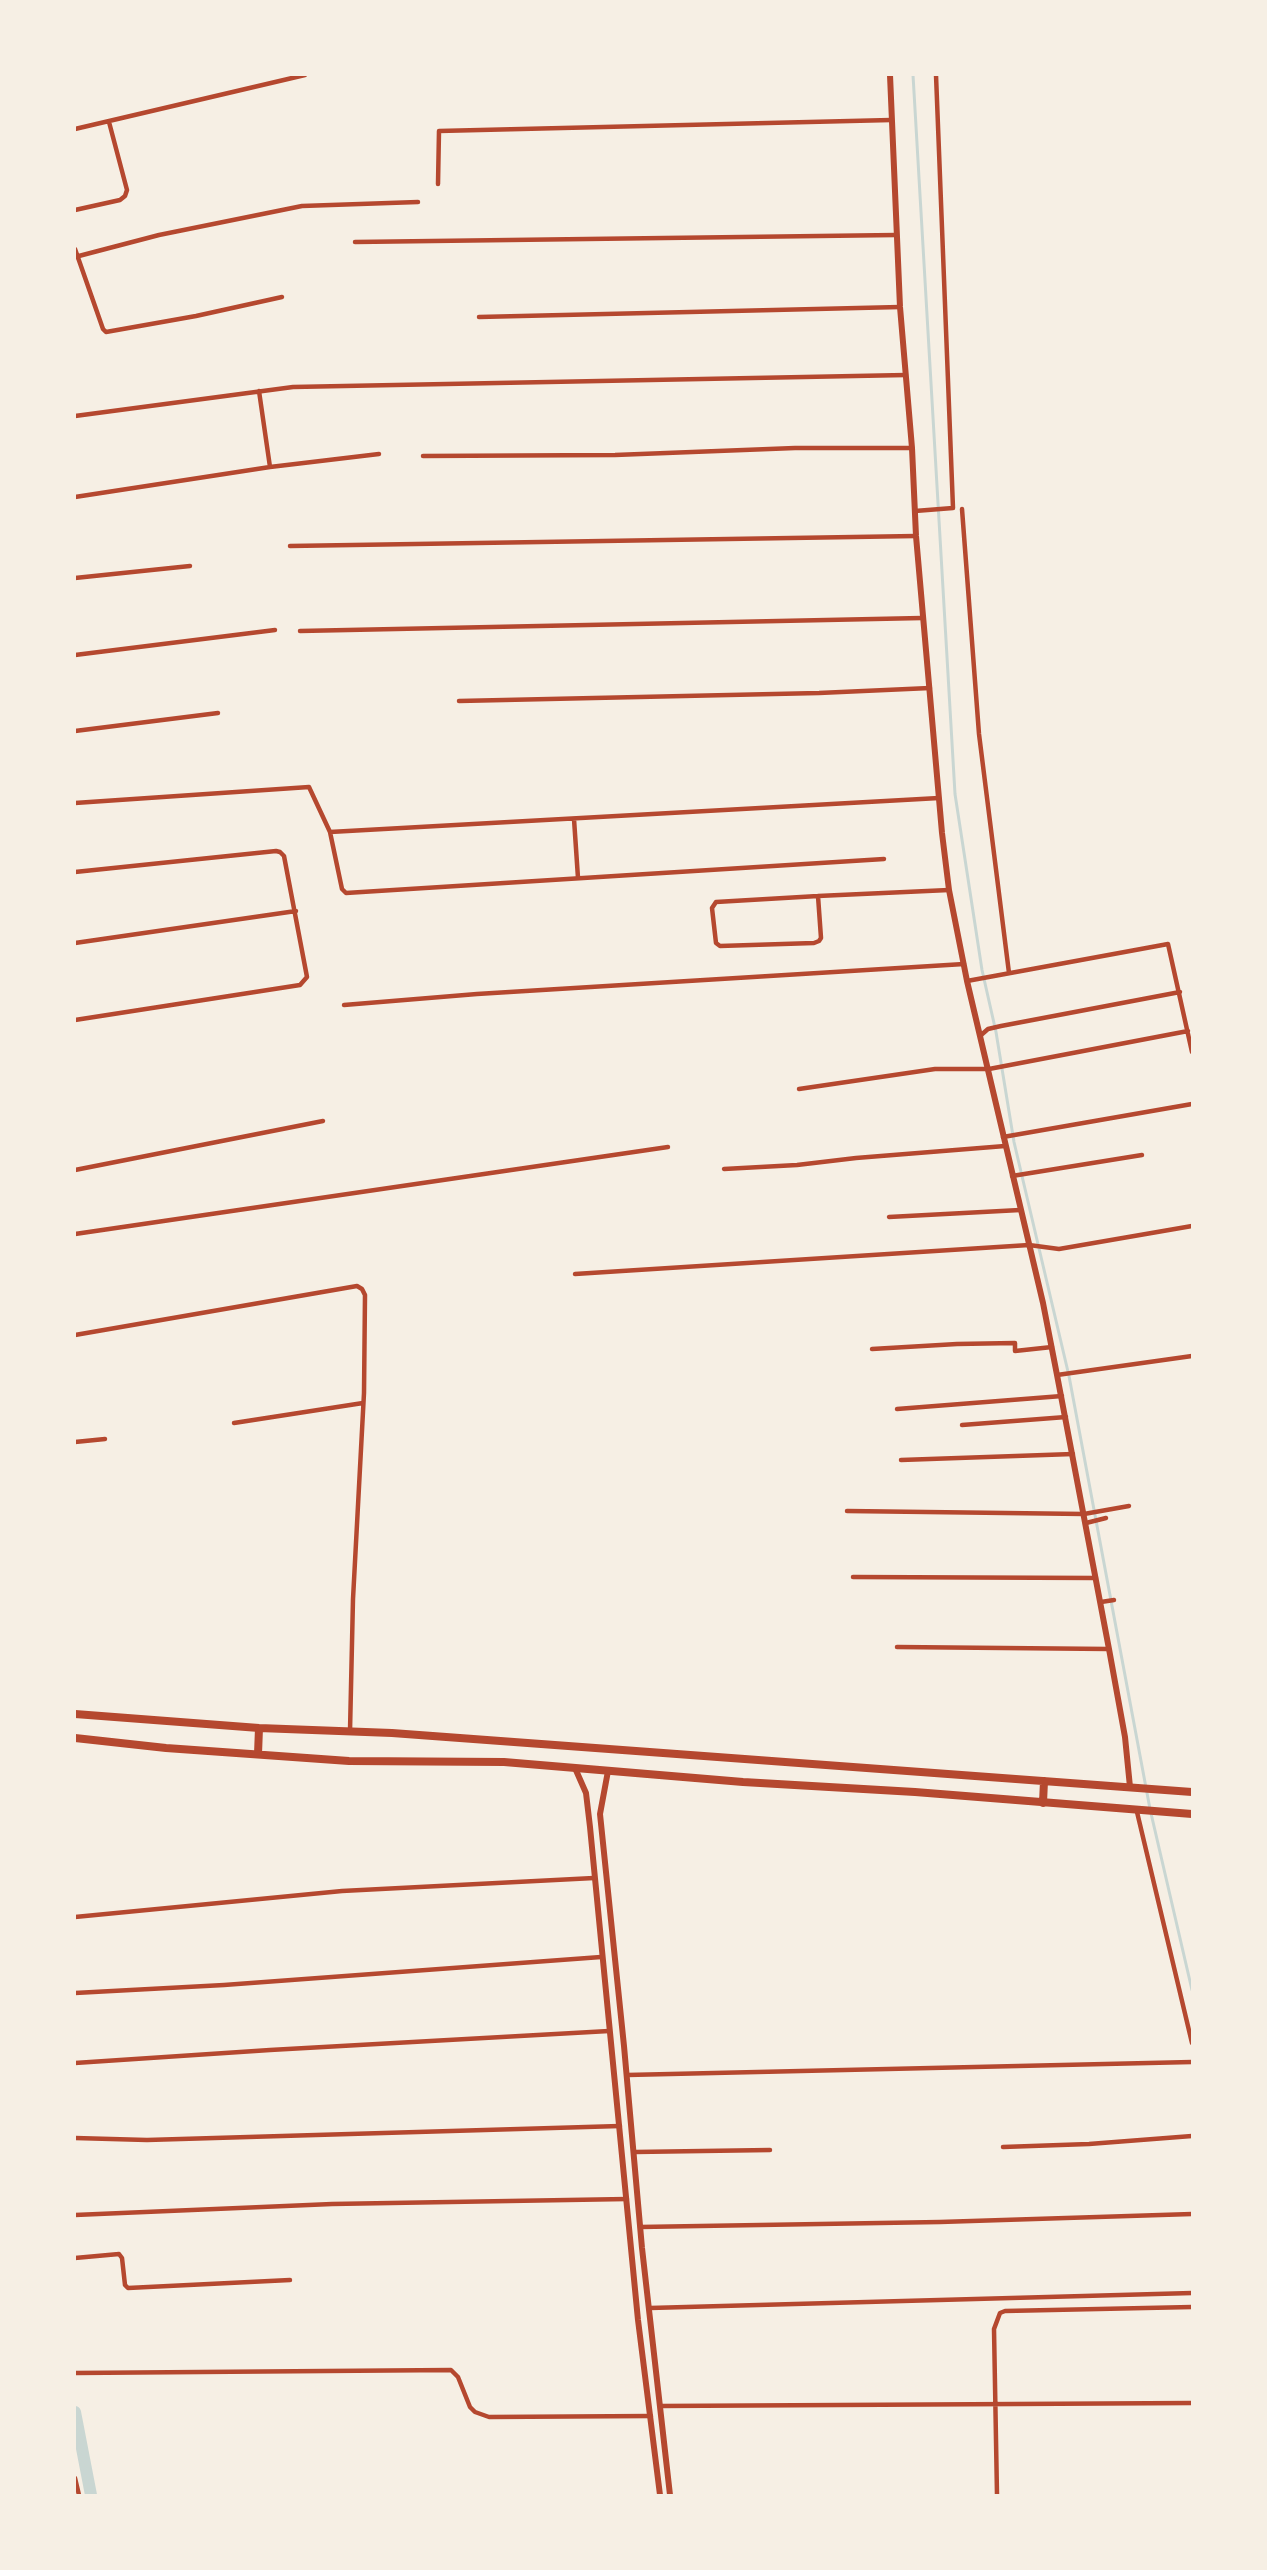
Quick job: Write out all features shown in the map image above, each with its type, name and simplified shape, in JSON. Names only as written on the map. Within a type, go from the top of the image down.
[{"type":"highway","points":[[75,1714],[259,1728],[403,1734],[1192,1792]]},
{"type":"highway","points":[[258,1754],[259,1728]]},
{"type":"highway","points":[[75,1738],[166,1748],[349,1761],[504,1762],[1192,1815]]},
{"type":"highway","points":[[1043,1803],[1044,1781]]},
{"type":"street","points":[[75,129],[305,75]]},
{"type":"street","points":[[890,75],[900,307],[912,448],[916,536],[949,890],[967,981],[980,1036],[992,1069],[1006,1136],[1005,1146],[1015,1176],[1020,1210],[1060,1375],[1065,1417],[1087,1513],[1086,1523],[1134,1787]]},
{"type":"street","points":[[915,511],[953,508],[936,75]]},
{"type":"street","points":[[438,184],[439,131],[891,120]]},
{"type":"street","points":[[75,210],[120,200],[125,196],[127,190],[109,122]]},
{"type":"street","points":[[76,257],[159,235],[302,206],[418,202]]},
{"type":"street","points":[[355,242],[896,234]]},
{"type":"street","points":[[75,249],[76,257],[106,332],[282,297]]},
{"type":"street","points":[[479,317],[900,307]]},
{"type":"street","points":[[75,416],[293,387],[906,375]]},
{"type":"street","points":[[259,392],[270,467]]},
{"type":"street","points":[[423,456],[615,455],[763,449],[912,448]]},
{"type":"street","points":[[75,497],[270,467],[379,454]]},
{"type":"street","points":[[962,509],[979,735],[1009,973]]},
{"type":"street","points":[[290,546],[916,536]]},
{"type":"street","points":[[75,578],[190,566]]},
{"type":"street","points":[[300,631],[922,618]]},
{"type":"street","points":[[75,655],[275,630]]},
{"type":"street","points":[[459,701],[646,695],[819,693],[930,688]]},
{"type":"street","points":[[75,731],[218,713]]},
{"type":"street","points":[[75,803],[309,787],[330,832],[342,889],[346,893],[884,859]]},
{"type":"street","points":[[330,832],[939,798]]},
{"type":"street","points":[[574,819],[578,878]]},
{"type":"street","points":[[75,872],[162,865],[276,851],[284,856],[307,977],[300,985],[75,1020]]},
{"type":"street","points":[[818,896],[821,938],[819,941],[720,946],[716,943],[712,908],[716,902],[818,896],[949,890]]},
{"type":"street","points":[[75,943],[296,911]]},
{"type":"street","points":[[967,981],[1168,944],[1192,1052]]},
{"type":"street","points":[[344,1005],[477,994],[964,964]]},
{"type":"street","points":[[980,1036],[988,1029],[1001,1026],[1180,992]]},
{"type":"street","points":[[799,1089],[935,1069],[992,1069],[1188,1031]]},
{"type":"street","points":[[1006,1136],[1192,1104]]},
{"type":"street","points":[[75,1170],[323,1121]]},
{"type":"street","points":[[724,1168],[797,1165],[1005,1146]]},
{"type":"street","points":[[75,1234],[668,1147]]},
{"type":"street","points":[[1015,1176],[1142,1155]]},
{"type":"street","points":[[890,1218],[1020,1210]]},
{"type":"street","points":[[575,1274],[1029,1245],[1059,1249],[1192,1226]]},
{"type":"street","points":[[75,1335],[357,1286],[365,1294],[350,1732]]},
{"type":"street","points":[[872,1349],[1015,1343],[1015,1351],[1052,1347]]},
{"type":"street","points":[[1060,1375],[1192,1356]]},
{"type":"street","points":[[897,1409],[1062,1396]]},
{"type":"street","points":[[234,1423],[363,1403]]},
{"type":"street","points":[[962,1425],[1065,1417]]},
{"type":"street","points":[[75,1442],[105,1439]]},
{"type":"street","points":[[901,1460],[1072,1454]]},
{"type":"street","points":[[847,1511],[1087,1513],[1129,1506]]},
{"type":"street","points":[[1086,1523],[1105,1519]]},
{"type":"street","points":[[853,1577],[1096,1578]]},
{"type":"street","points":[[1102,1601],[1114,1600]]},
{"type":"street","points":[[897,1647],[1109,1649]]},
{"type":"street","points":[[575,1768],[586,1793],[638,2320],[660,2495]]},
{"type":"street","points":[[608,1771],[600,1814],[604,1862],[627,2075],[642,2248],[670,2495]]},
{"type":"street","points":[[1140,1812],[1190,2025],[1192,2043]]},
{"type":"street","points":[[593,1863],[604,1862]]},
{"type":"street","points":[[75,1917],[342,1891],[594,1878]]},
{"type":"street","points":[[75,1993],[224,1985],[601,1957]]},
{"type":"street","points":[[75,2064],[270,2050],[609,2031]]},
{"type":"street","points":[[627,2075],[1192,2062]]},
{"type":"street","points":[[75,2138],[147,2140],[620,2126]]},
{"type":"street","points":[[1003,2147],[1089,2144],[1192,2136]]},
{"type":"street","points":[[634,2152],[770,2150]]},
{"type":"street","points":[[75,2215],[332,2204],[627,2199]]},
{"type":"street","points":[[640,2227],[940,2222],[1192,2214]]},
{"type":"street","points":[[632,2249],[642,2248]]},
{"type":"street","points":[[75,2258],[119,2254],[122,2258],[125,2285],[128,2288],[290,2280]]},
{"type":"street","points":[[650,2308],[1192,2293]]},
{"type":"street","points":[[997,2495],[994,2329],[997,2317],[1005,2311],[1192,2307]]},
{"type":"street","points":[[75,2373],[451,2370],[458,2377],[470,2407],[475,2412],[489,2417],[651,2416]]},
{"type":"street","points":[[661,2406],[1192,2403]]},
{"type":"street","points":[[75,2478],[79,2495]]},
{"type":"waterway","points":[[913,75],[955,794],[982,970],[996,1032],[1014,1142],[1069,1376],[1150,1809],[1192,1990]]},
{"type":"waterway","points":[[75,2412],[91,2495]]}]
